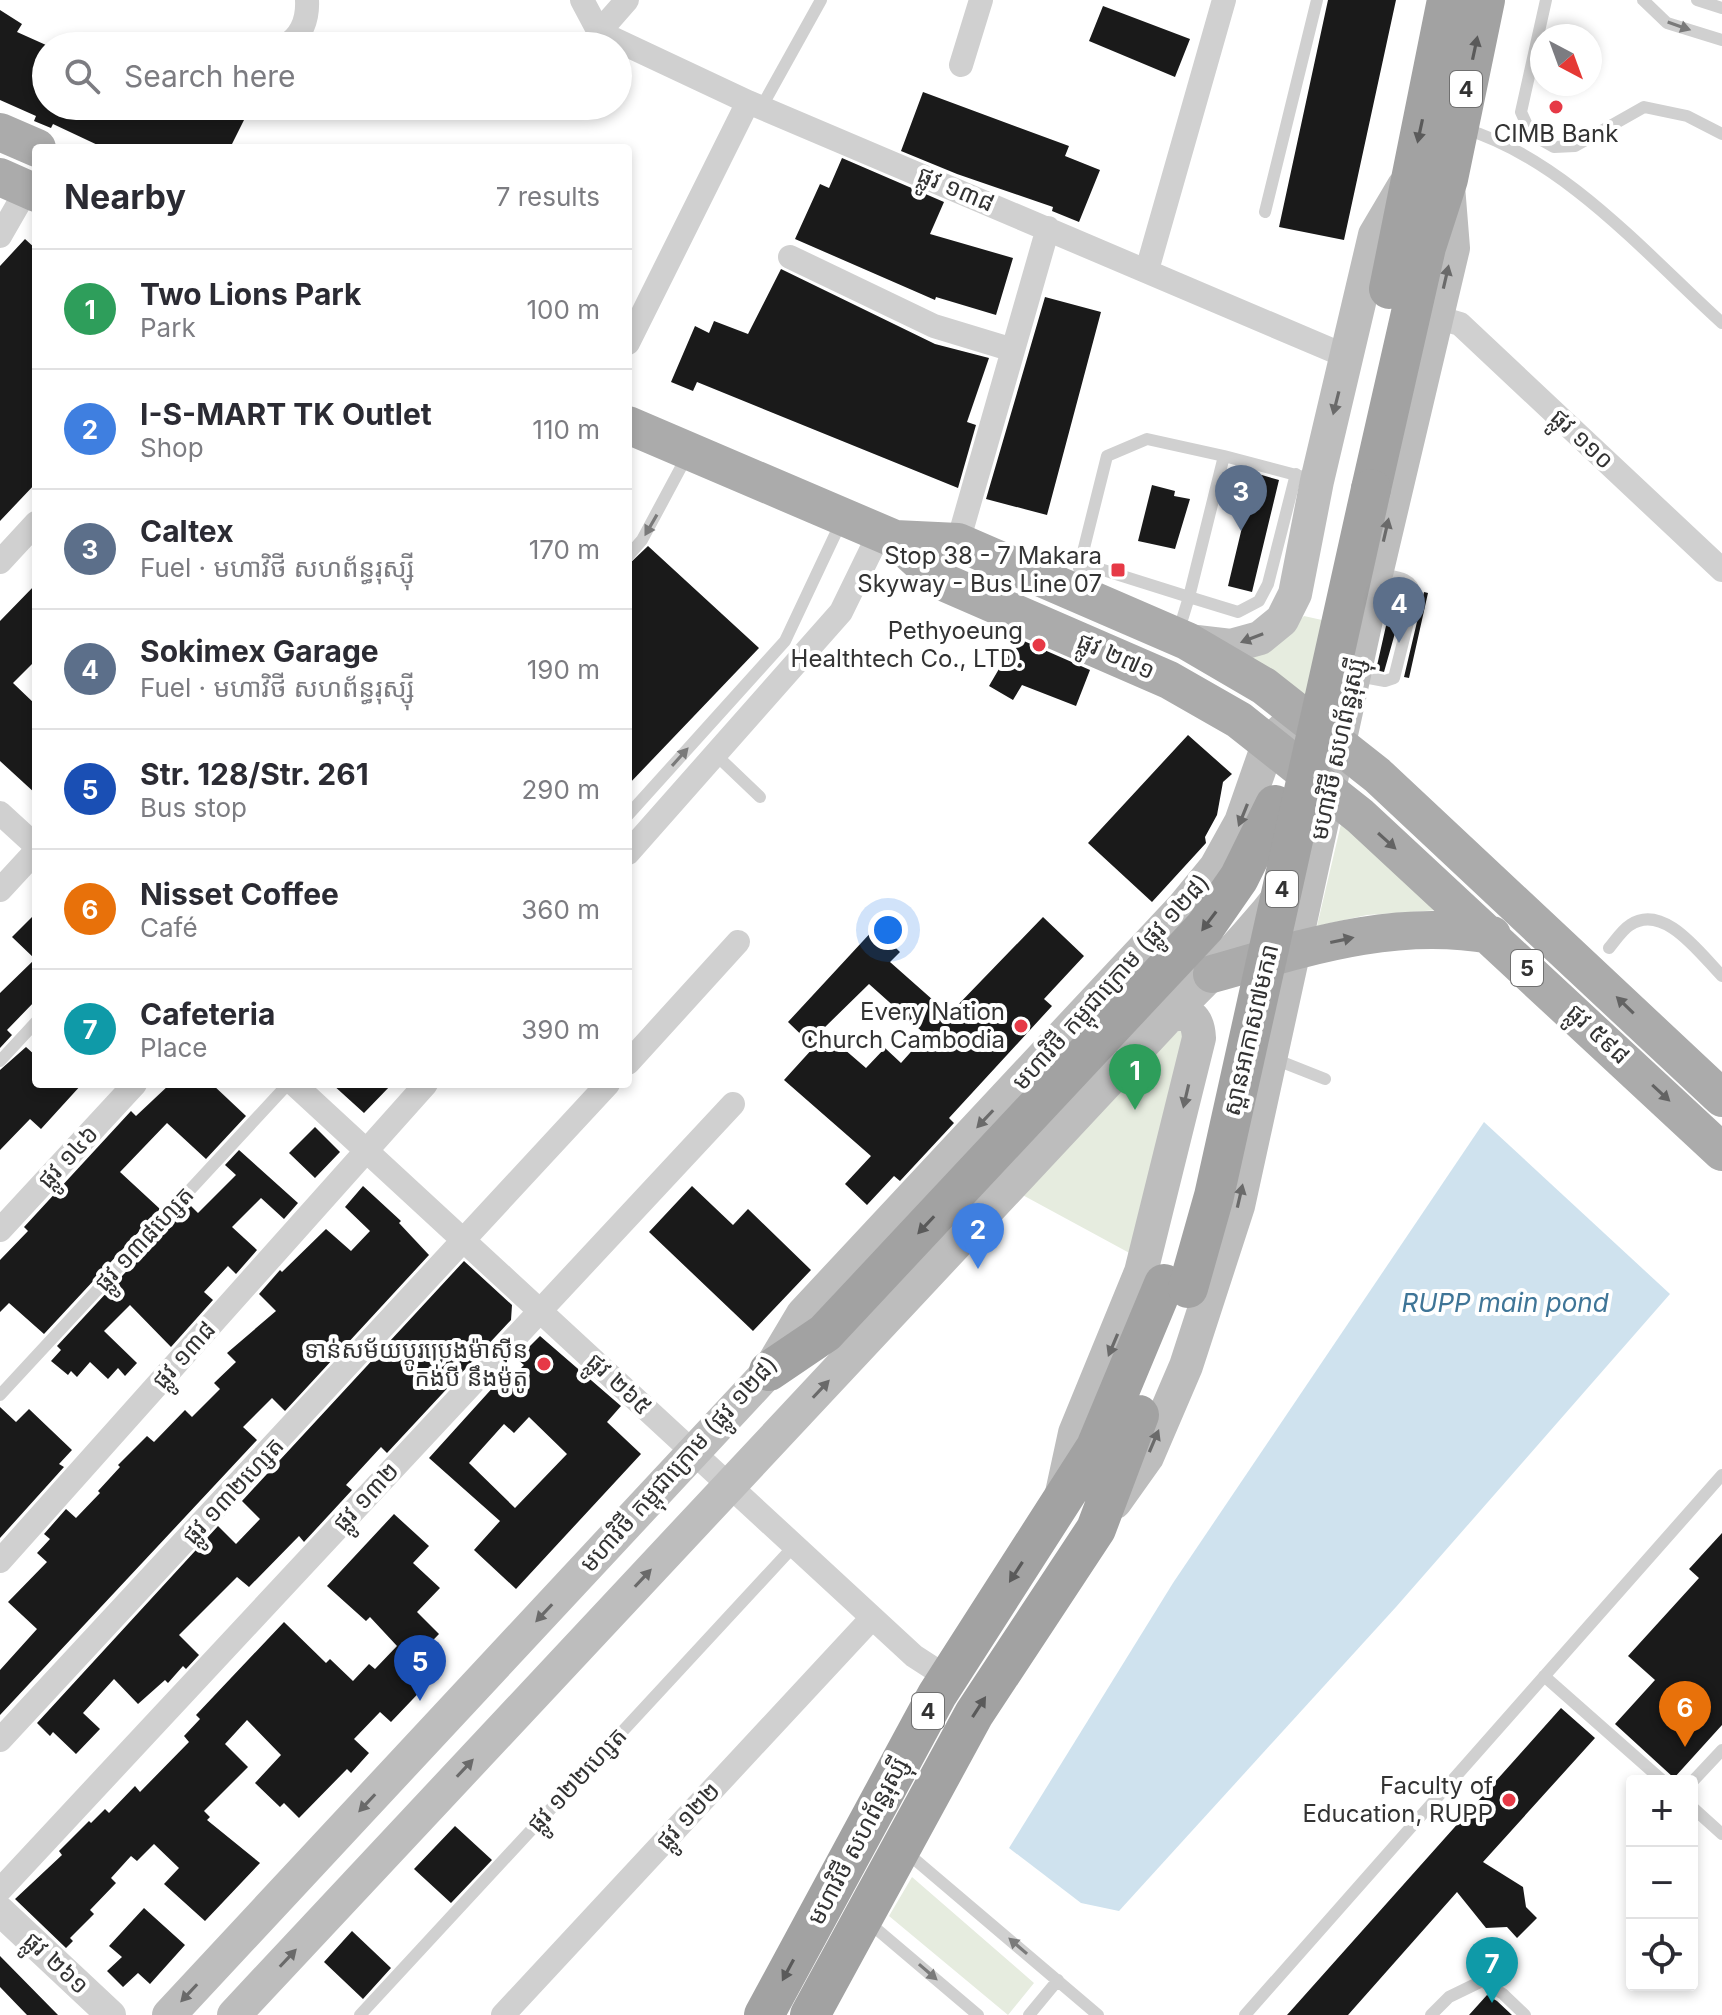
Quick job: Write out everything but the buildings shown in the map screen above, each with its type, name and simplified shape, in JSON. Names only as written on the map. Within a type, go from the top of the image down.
[{"type":"highway","name":"មហាវិថី សហព័ន្ធរុស្ស៊ី","points":[[1332,482],[1426,247],[1447,0]]},
{"type":"highway","name":"មហាវិថី សហព័ន្ធរុស្ស៊ី","points":[[1430,175],[1458,127],[1485,0]]},
{"type":"highway","name":"ស្ពានអាកាស៧មករា","points":[[1176,1286],[1190,1191],[1275,805],[1332,482]]},
{"type":"highway","name":"ស្ពានអាកាស៧មករា","points":[[1176,1286],[1214,1196],[1332,482]]},
{"type":"highway","points":[[769,1371],[825,1333],[1205,927],[1239,878],[1275,805]]},
{"type":"highway","name":"មហាវិថី សហព័ន្ធរុស្ស៊ី","points":[[764,2015],[844,1907],[882,1838],[948,1678],[1096,1447],[1176,1286]]},
{"type":"highway","name":"មហាវិថី សហព័ន្ធរុស្ស៊ី","points":[[882,1838],[974,1714],[1096,1529],[1176,1286]]},
{"type":"highway","name":"មហាវិថី សហព័ន្ធរុស្ស៊ី","points":[[810,2015],[844,1907]]},
{"type":"main road","points":[[0,132],[32,146]]},
{"type":"main road","name":"មហាវិថី សហព័ន្ធរុស្ស៊ី","points":[[1096,1529],[1147,1457],[1186,1366],[1238,1206],[1329,789],[1326,732],[1354,676],[1453,248],[1430,175]]},
{"type":"main road","name":"មហាវិថី សហព័ន្ធរុស្ស៊ី","points":[[1182,638],[1231,646],[1260,638],[1282,620],[1295,594],[1332,482],[1348,357],[1375,235],[1430,175]]},
{"type":"main road","name":"ផ្លូវ ២៧១","points":[[632,427],[888,536],[941,581],[1169,680],[1269,742],[1329,789]]},
{"type":"main road","name":"ផ្លូវ ២៧១","points":[[888,536],[958,542],[1076,576],[1264,686],[1326,732]]},
{"type":"main road","points":[[1269,742],[1288,725],[1326,732]]},
{"type":"main road","name":"ផ្លូវ ៥៩៨","points":[[1326,732],[1722,1098]]},
{"type":"main road","name":"មហាវិថី កម្ពុជាក្រោម (ផ្លូវ ១២៨)","points":[[169,2015],[769,1371],[803,1314],[1184,906],[1216,867],[1241,822],[1269,742]]},
{"type":"main road","name":"ផ្លូវ ៥៩៨","points":[[1329,789],[1492,935],[1722,1152]]},
{"type":"main road","name":"មហាវិថី កម្ពុជាក្រោម (ផ្លូវ ១២៨)","points":[[234,2015],[1170,1015],[1212,974],[1282,897],[1316,846]]},
{"type":"main road","points":[[1212,974],[1293,951],[1418,928],[1449,928],[1492,935]]},
{"type":"main road","points":[[1170,1015],[1183,1013],[1192,1016],[1198,1024],[1199,1038],[1215,1030],[1233,1029],[1250,1036],[1269,1063]]},
{"type":"main road","name":"មហាវិថី សហព័ន្ធរុស្ស៊ី","points":[[1059,1507],[1075,1433],[1141,1272],[1199,1038]]},
{"type":"street","points":[[300,32],[308,16],[307,0]]},
{"type":"street","points":[[582,0],[599,32],[627,0]]},
{"type":"street","points":[[961,65],[981,0]]},
{"type":"street","points":[[1147,270],[1224,0]]},
{"type":"street","name":"ផ្លូវ ១៣៨","points":[[632,48],[754,105],[1348,357]]},
{"type":"street","points":[[632,335],[754,105]]},
{"type":"street","points":[[0,236],[21,186]]},
{"type":"street","points":[[958,542],[1048,228]]},
{"type":"street","points":[[790,257],[934,326],[1013,350]]},
{"type":"street","name":"ផ្លូវ ១១០","points":[[1436,317],[1460,324],[1722,570]]},
{"type":"street","points":[[0,562],[32,527]]},
{"type":"street","points":[[632,848],[841,612],[888,536]]},
{"type":"street","points":[[0,813],[32,845]]},
{"type":"street","points":[[0,890],[32,854]]},
{"type":"street","points":[[632,1059],[738,942]]},
{"type":"street","name":"ផ្លូវ ១៤៦","points":[[0,1230],[131,1088]]},
{"type":"street","name":"ផ្លូវ ២៦៥","points":[[299,1088],[872,1618],[914,1656],[948,1678]]},
{"type":"street","name":"ផ្លូវ ១៣៨","points":[[0,1561],[422,1088]]},
{"type":"street","name":"ផ្លូវ ១៣២ហ្សេត","points":[[0,1740],[465,1242],[604,1088]]},
{"type":"street","name":"ផ្លូវ ១៣២","points":[[0,1890],[733,1104]]},
{"type":"street","name":"ផ្លូវ ១២២","points":[[503,2015],[872,1618]]},
{"type":"street","name":"ផ្លូវ ២៦១","points":[[0,1911],[111,2015]]},
{"type":"lane","points":[[754,105],[821,0]]},
{"type":"lane","points":[[1265,212],[1317,0]]},
{"type":"lane","points":[[1546,0],[1521,112],[1531,134],[1554,147],[1575,146],[1644,107],[1687,116],[1722,134]]},
{"type":"lane","points":[[1643,0],[1667,23],[1722,40]]},
{"type":"lane","points":[[1697,0],[1722,8]]},
{"type":"lane","points":[[1458,127],[1489,136],[1562,178],[1722,323]]},
{"type":"lane","points":[[1147,439],[1224,456],[1332,482],[1259,601],[1238,612],[1189,597],[1076,576],[1107,456],[1147,439]]},
{"type":"lane","points":[[632,551],[642,540],[689,451]]},
{"type":"lane","points":[[1182,638],[1224,456]]},
{"type":"lane","points":[[632,811],[785,641],[843,516]]},
{"type":"lane","points":[[715,754],[760,797]]},
{"type":"lane","points":[[1609,948],[1631,924],[1652,918],[1672,927],[1722,976]]},
{"type":"lane","points":[[0,1061],[32,1026]]},
{"type":"lane","points":[[1269,1063],[1325,1079]]},
{"type":"lane","name":"ផ្លូវ ១៣៨ហ្សេត","points":[[0,1395],[284,1088]]},
{"type":"lane","points":[[1245,2015],[1722,1475]]},
{"type":"lane","name":"ផ្លូវ ១២២ហ្សេត","points":[[360,2015],[794,1546]]},
{"type":"lane","points":[[1544,1676],[1656,1775]]},
{"type":"lane","points":[[1698,1776],[1722,1750]]},
{"type":"lane","points":[[1698,1812],[1722,1834]]},
{"type":"lane","points":[[882,1838],[919,1860],[1098,2015]]},
{"type":"lane","points":[[844,1907],[973,2014]]},
{"type":"lane","points":[[1029,2015],[1058,1980]]},
{"type":"lane","points":[[1431,2015],[1449,1997],[1482,1981],[1503,1994],[1525,2015]]},
{"type":"shaded area","points":[[1304,616],[1349,626],[1327,719],[1233,656],[1288,631]]},
{"type":"shaded area","points":[[1341,824],[1439,910],[1367,915],[1317,926]]},
{"type":"shaded area","points":[[1185,1024],[1135,1256],[1017,1192]]},
{"type":"shaded area","points":[[912,1877],[1034,1983],[1008,2015],[889,1916]]},
{"type":"water","name":"RUPP main pond","points":[[1484,1122],[1670,1294],[1396,1607],[1119,1911],[1081,1903],[1009,1848],[1173,1583]]},
{"type":"place","name":"CIMB Bank","points":[[1556,107]]},
{"type":"place","name":"Caltex","points":[[1241,531]]},
{"type":"place","name":"Stop 38 - 7 Makara Skyway - Bus Line 07","points":[[1118,570]]},
{"type":"place","name":"Sokimex Garage","points":[[1399,643]]},
{"type":"place","name":"Pethyoeung Healthtech Co., LTD.","points":[[1039,645]]},
{"type":"place","name":"Every Nation Church Cambodia","points":[[1021,1026]]},
{"type":"place","name":"Two Lions Park","points":[[1135,1110]]},
{"type":"place","name":"I-S-MART TK Outlet","points":[[978,1269]]},
{"type":"place","name":"ទាន់សម័យប្តូរប្រេងម៉ាសុីន កង់បី នឹងម៉ូតូ","points":[[544,1364]]},
{"type":"place","name":"Str. 128/Str. 261","points":[[420,1701]]},
{"type":"place","name":"Nisset Coffee","points":[[1685,1747]]},
{"type":"place","name":"Faculty of Education, RUPP","points":[[1509,1800]]},
{"type":"place","name":"Cafeteria","points":[[1492,2003]]}]
